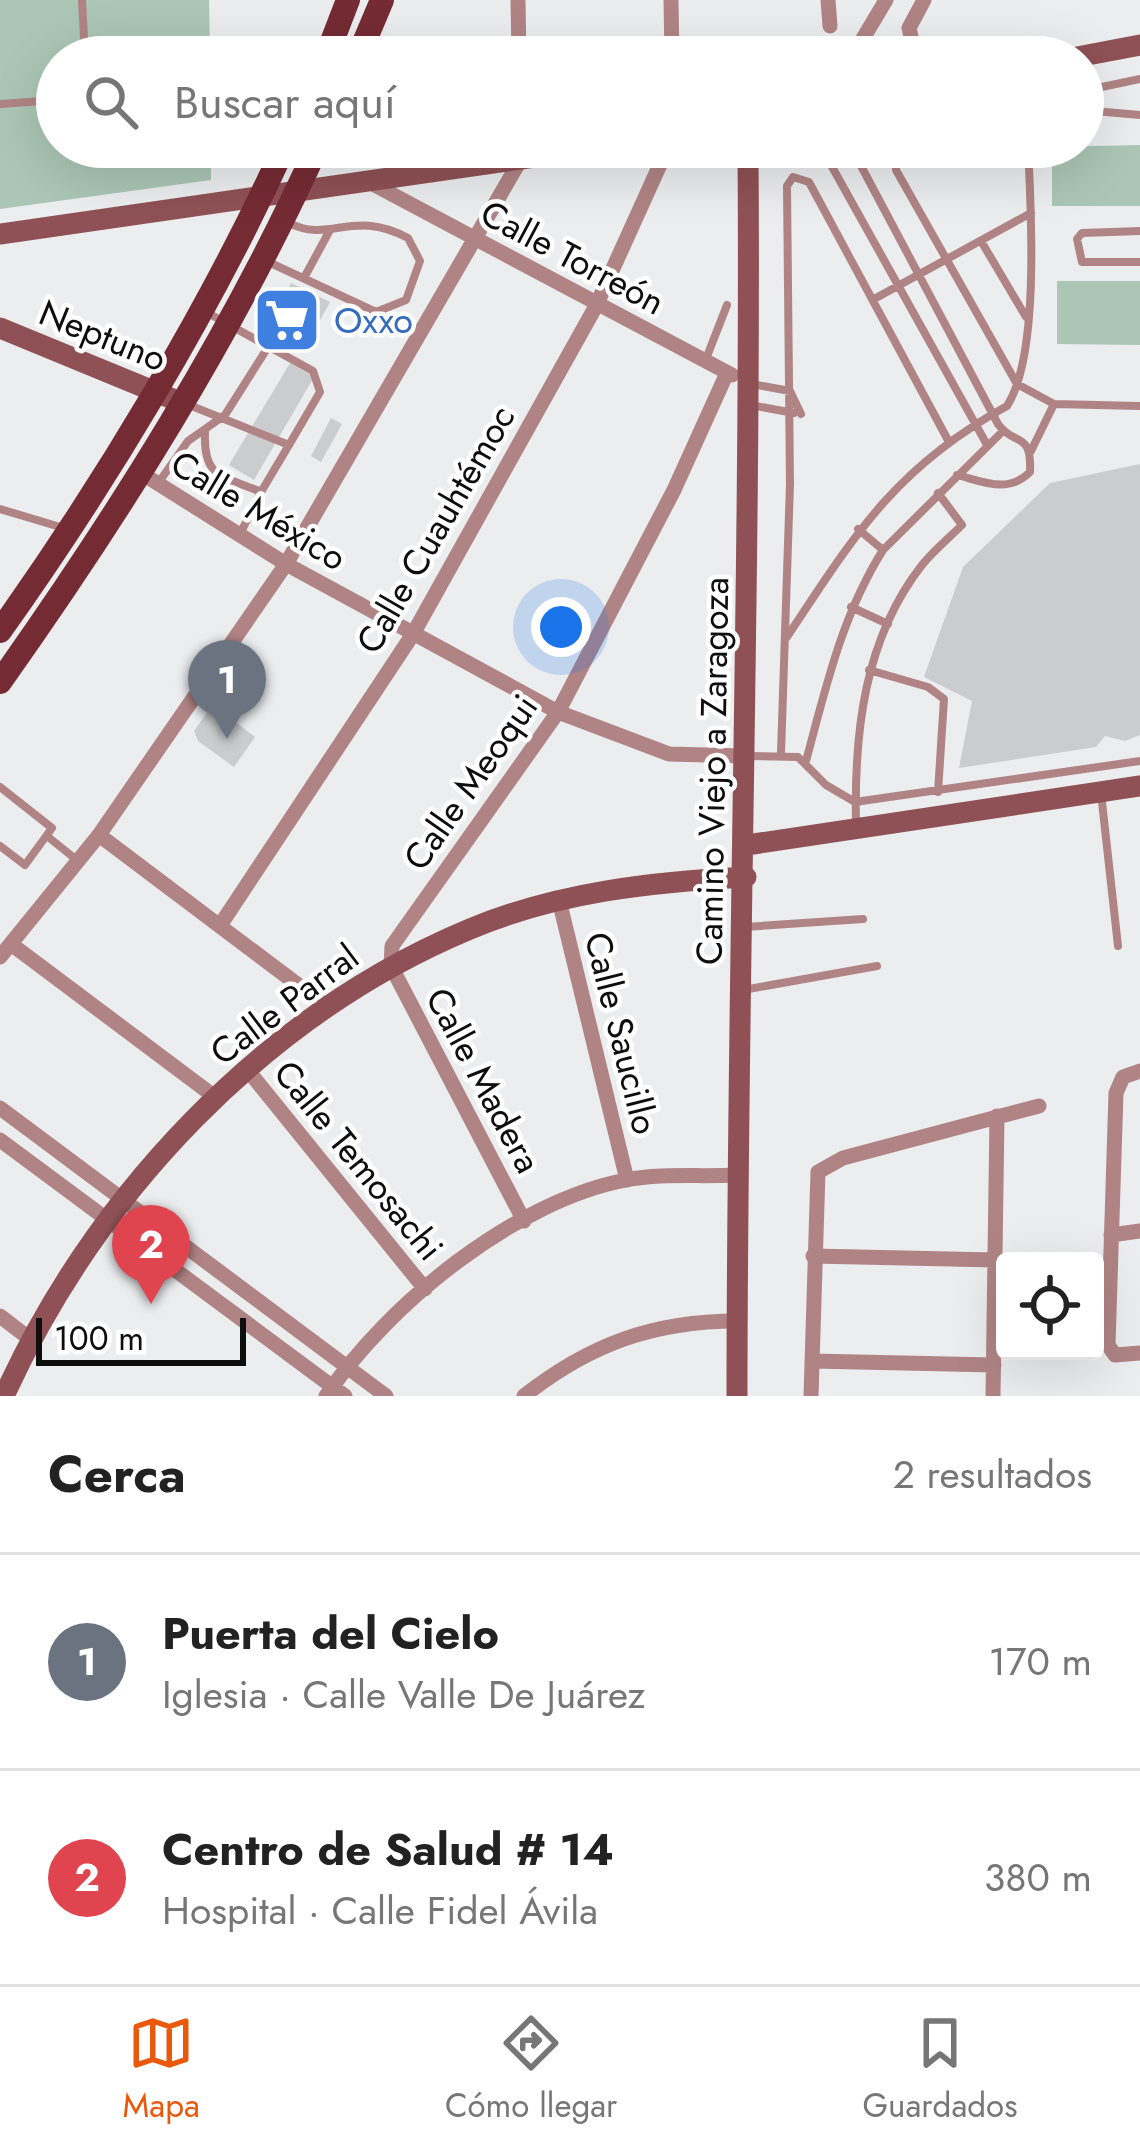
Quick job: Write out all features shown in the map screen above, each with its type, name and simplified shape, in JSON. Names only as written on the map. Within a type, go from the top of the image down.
[{"type":"main road","points":[[334,36],[348,0]]},
{"type":"main road","points":[[367,36],[382,0]]},
{"type":"main road","points":[[0,631],[69,529],[152,390],[275,168]]},
{"type":"main road","points":[[0,682],[148,478],[180,403],[307,168]]},
{"type":"street","points":[[518,0],[519,36]]},
{"type":"street","points":[[671,0],[672,36]]},
{"type":"street","points":[[828,0],[830,26]]},
{"type":"street","points":[[865,36],[886,0]]},
{"type":"street","points":[[911,36],[909,28],[924,0]]},
{"type":"street","points":[[1104,51],[1140,44]]},
{"type":"street","points":[[0,234],[442,168]]},
{"type":"street","points":[[215,1097],[5,951],[99,835],[286,564],[512,168]]},
{"type":"street","name":"Calle Cuauhtémoc","points":[[221,924],[413,634],[596,306],[658,168]]},
{"type":"street","name":"Camino Viejo a Zaragoza","points":[[737,1396],[736,1174],[747,845],[748,168]]},
{"type":"street","name":"Calle Torreón","points":[[369,182],[727,373],[750,394]]},
{"type":"street","name":"Neptuno","points":[[0,328],[180,403]]},
{"type":"street","name":"Calle Meoqui","points":[[391,966],[398,934],[558,712],[674,490],[727,373]]},
{"type":"street","name":"Calle México","points":[[148,478],[286,564],[558,712],[669,754],[744,756]]},
{"type":"street","points":[[747,845],[1140,786]]},
{"type":"street","points":[[99,835],[326,1006]]},
{"type":"street","name":"Calle Parral","points":[[4,1396],[30,1339],[117,1212],[215,1097],[326,1006],[391,966],[473,927],[559,900],[628,886],[746,877]]},
{"type":"street","name":"Calle Saucillo","points":[[559,900],[627,1180]]},
{"type":"street","name":"Calle Madera","points":[[391,966],[524,1221]]},
{"type":"street","name":"Calle Temosachi","points":[[246,1068],[424,1288]]},
{"type":"street","points":[[1140,1071],[1123,1077],[1116,1093],[1108,1345],[1115,1355],[1140,1353]]},
{"type":"street","points":[[811,1396],[818,1172],[843,1157],[1039,1106]]},
{"type":"street","points":[[0,1108],[334,1393],[349,1367],[424,1288],[524,1221],[627,1180],[736,1174]]},
{"type":"street","points":[[993,1396],[997,1115]]},
{"type":"street","points":[[0,1140],[117,1212],[386,1396]]},
{"type":"street","points":[[1112,1235],[1140,1232]]},
{"type":"street","points":[[813,1256],[995,1261]]},
{"type":"street","points":[[0,1316],[30,1339]]},
{"type":"street","points":[[524,1396],[582,1354],[617,1339],[677,1324],[737,1321]]},
{"type":"street","points":[[812,1361],[994,1365]]},
{"type":"lane","points":[[82,0],[84,36]]},
{"type":"lane","points":[[1104,88],[1140,80]]},
{"type":"lane","points":[[0,104],[36,101]]},
{"type":"lane","points":[[1104,115],[1140,115]]},
{"type":"lane","points":[[833,168],[986,443]]},
{"type":"lane","points":[[862,168],[1003,431],[1022,438],[1031,452]]},
{"type":"lane","points":[[896,168],[1017,384],[1054,404],[1140,406]]},
{"type":"lane","points":[[786,638],[887,493],[949,442],[1007,406],[1017,384],[1026,317],[1029,168]]},
{"type":"lane","points":[[781,753],[790,392],[787,186],[793,177],[809,182],[949,442]]},
{"type":"lane","points":[[874,298],[1031,213]]},
{"type":"lane","points":[[262,259],[376,312],[406,300],[420,261],[408,238],[362,221],[310,232],[283,220]]},
{"type":"lane","points":[[304,278],[331,229]]},
{"type":"lane","points":[[1140,232],[1082,233],[1077,239],[1082,262],[1140,262]]},
{"type":"lane","points":[[980,241],[1026,317]]},
{"type":"lane","points":[[705,362],[728,305]]},
{"type":"lane","points":[[200,308],[313,371],[320,384],[240,535]]},
{"type":"lane","points":[[148,478],[225,415],[268,347]]},
{"type":"lane","points":[[750,394],[790,392]]},
{"type":"lane","points":[[750,394],[789,412]]},
{"type":"lane","points":[[180,403],[225,415],[289,445]]},
{"type":"lane","points":[[957,475],[1003,487],[1020,482],[1030,472],[1031,452],[1054,404]]},
{"type":"lane","points":[[806,761],[851,607],[883,550],[1003,431]]},
{"type":"lane","points":[[205,432],[210,469],[261,492]]},
{"type":"lane","points":[[856,829],[869,670],[888,624],[926,561],[962,525],[938,493]]},
{"type":"lane","points":[[0,508],[69,529]]},
{"type":"lane","points":[[858,529],[883,550]]},
{"type":"lane","points":[[851,607],[888,624]]},
{"type":"lane","points":[[869,670],[928,688],[944,699],[938,792]]},
{"type":"lane","points":[[744,756],[781,753],[806,761],[821,781],[855,802],[1140,761]]},
{"type":"lane","points":[[0,787],[52,828],[26,865],[0,846]]},
{"type":"lane","points":[[1101,792],[1118,946]]},
{"type":"lane","points":[[47,836],[78,862]]},
{"type":"lane","points":[[744,927],[863,919]]},
{"type":"lane","points":[[742,990],[877,966]]},
{"type":"green space","points":[[0,0],[209,0],[210,36],[36,36],[36,168],[211,168],[211,180],[0,209]]},
{"type":"green space","points":[[1140,145],[1140,206],[1052,206],[1052,168],[1104,168],[1104,146]]},
{"type":"green space","points":[[1057,281],[1140,281],[1140,345],[1057,344]]},
{"type":"building","points":[[291,283],[330,302],[317,326],[279,307]]},
{"type":"building","points":[[290,363],[314,377],[254,480],[229,465]]},
{"type":"building","points":[[331,418],[342,424],[321,462],[311,456]]},
{"type":"building","points":[[1140,464],[1140,735],[1125,741],[1105,736],[1096,747],[959,768],[972,701],[924,677],[963,567],[1050,483]]},
{"type":"building","points":[[209,710],[217,714],[220,710],[255,737],[234,767],[198,741],[194,731]]},
{"type":"place","name":"Oxxo","points":[[287,320]]},
{"type":"place","name":"Puerta del Cielo","points":[[227,739]]},
{"type":"place","name":"Centro de Salud # 14","points":[[151,1304]]}]
